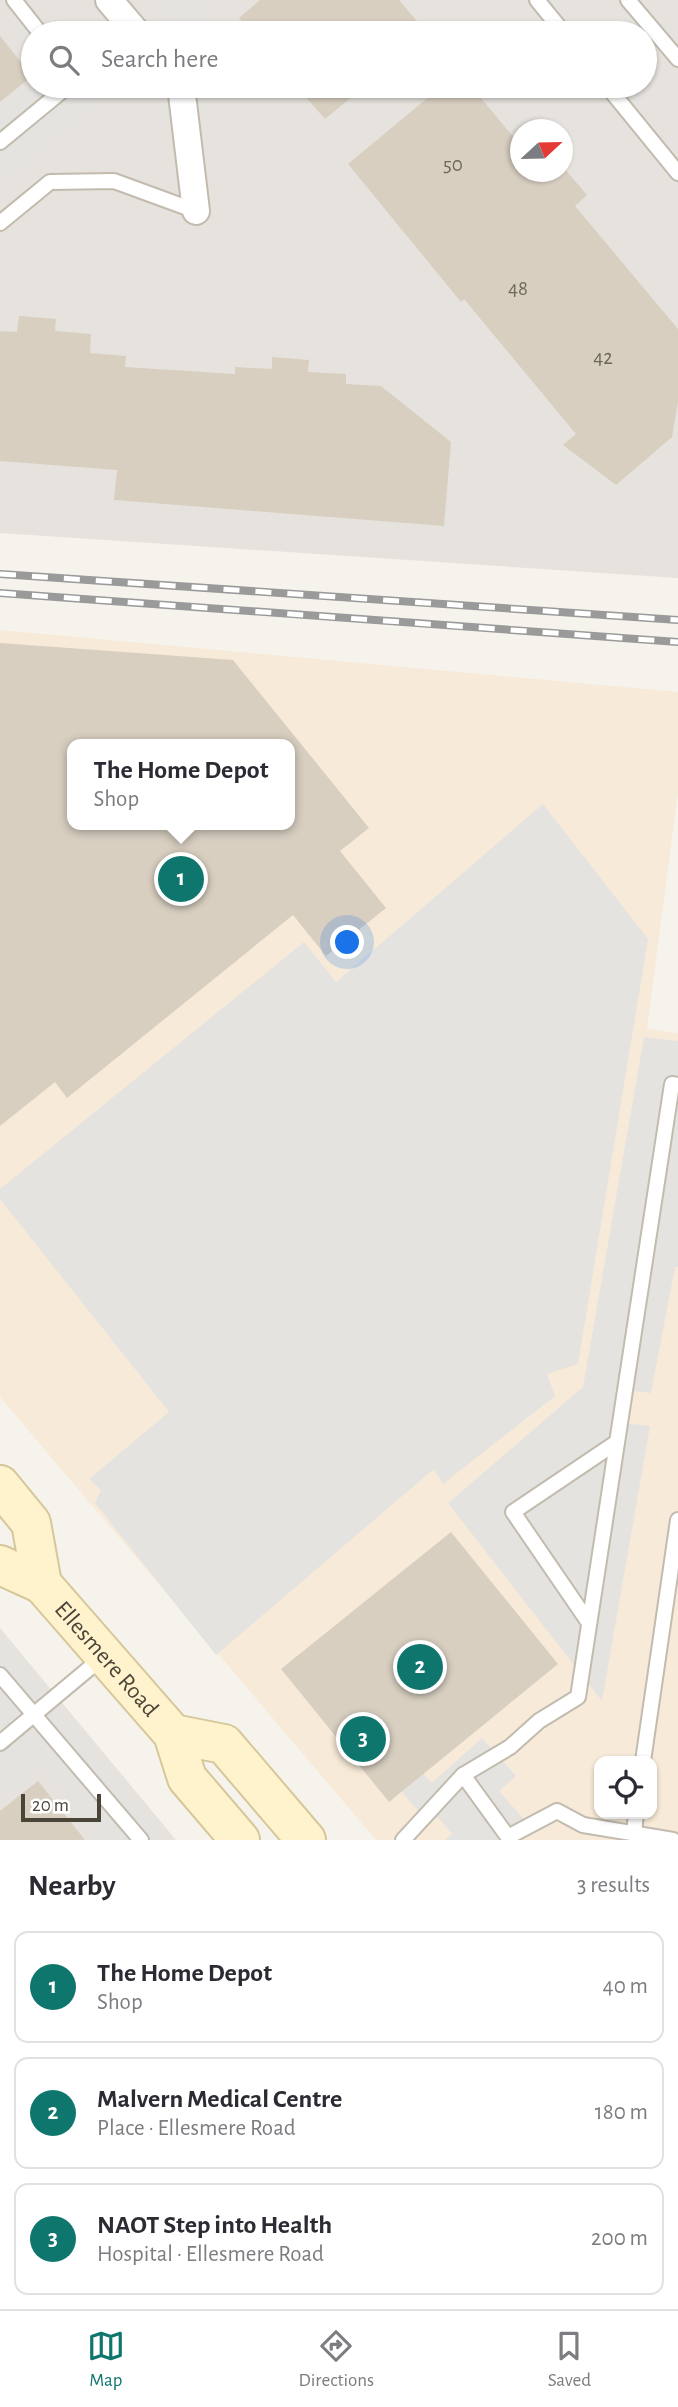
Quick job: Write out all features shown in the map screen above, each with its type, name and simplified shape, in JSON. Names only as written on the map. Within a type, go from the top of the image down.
[{"type":"main road","name":"Ellesmere Road","points":[[0,1485],[32,1524],[42,1584]]},
{"type":"main road","name":"Ellesmere Road","points":[[0,1565],[42,1584],[105,1656],[173,1734],[187,1778],[240,1840]]},
{"type":"main road","name":"Ellesmere Road","points":[[173,1734],[224,1744],[306,1840]]},
{"type":"street","points":[[109,0],[125,21]]},
{"type":"street","points":[[182,98],[196,211]]},
{"type":"lane","points":[[14,0],[31,21]]},
{"type":"lane","points":[[537,0],[554,21]]},
{"type":"lane","points":[[628,0],[646,21]]},
{"type":"lane","points":[[657,35],[678,60]]},
{"type":"lane","points":[[0,142],[53,98]]},
{"type":"lane","points":[[617,98],[678,173]]},
{"type":"lane","points":[[0,223],[50,182],[114,181],[196,211]]},
{"type":"lane","points":[[403,1840],[463,1776],[510,1747],[539,1721],[578,1697],[673,1084],[678,1084]]},
{"type":"lane","points":[[589,1623],[513,1512],[617,1442]]},
{"type":"lane","points":[[644,1756],[678,1520]]},
{"type":"lane","points":[[0,1743],[105,1656]]},
{"type":"lane","points":[[0,1675],[141,1840]]},
{"type":"lane","points":[[463,1776],[507,1839],[557,1811],[583,1825],[673,1840]]},
{"type":"lane","points":[[634,1833],[635,1819]]},
{"type":"shaded area","points":[[0,0],[678,0],[678,578],[0,533]]},
{"type":"shaded area","points":[[161,0],[204,0],[213,12],[200,21],[178,21]]},
{"type":"shaded area","points":[[21,96],[93,98],[96,102],[0,180],[0,113]]},
{"type":"shaded area","points":[[0,630],[678,692],[678,792],[647,1029],[678,1033],[678,1840],[376,1840],[0,1397]]},
{"type":"shaded area","points":[[543,804],[648,939],[578,1364],[547,1374],[555,1396],[443,1484],[434,1469],[216,1655],[95,1503],[101,1490],[89,1479],[169,1412],[0,1199],[0,1189],[304,942],[336,982]]},
{"type":"shaded area","points":[[644,1037],[678,1041],[678,1267],[675,1267],[651,1393],[624,1390],[623,1423],[650,1426],[602,1701],[448,1503],[583,1387]]},
{"type":"shaded area","points":[[0,1628],[176,1840],[0,1840]]},
{"type":"shaded area","points":[[0,1637],[164,1840],[104,1840],[41,1762],[0,1795]]},
{"type":"shaded area","points":[[482,1738],[516,1776],[499,1791],[530,1826],[515,1840],[445,1840],[452,1834],[438,1817],[430,1824],[399,1789],[420,1770],[432,1783]]},
{"type":"building","points":[[260,0],[399,0],[417,21],[242,21],[239,18]]},
{"type":"building","points":[[0,36],[21,62],[21,85],[0,102]]},
{"type":"building","points":[[307,98],[350,98],[325,119]]},
{"type":"building","points":[[428,98],[481,98],[510,133],[510,182],[573,182],[573,179],[587,195],[575,206],[678,329],[678,402],[672,437],[616,485],[563,445],[576,434],[464,299],[461,302],[348,164]]},
{"type":"building","points":[[19,316],[56,319],[55,331],[91,334],[90,353],[126,356],[125,367],[235,374],[235,367],[272,369],[272,357],[309,360],[308,372],[346,374],[346,384],[381,386],[451,442],[444,526],[114,500],[117,470],[0,461],[0,331],[17,332]]},
{"type":"building","points":[[0,643],[233,660],[369,828],[340,851],[386,908],[326,956],[293,915],[67,1098],[55,1082],[0,1126]]},
{"type":"building","points":[[451,1532],[558,1664],[389,1802],[281,1669]]},
{"type":"building","points":[[38,1781],[85,1840],[0,1840],[0,1811]]},
{"type":"railway","points":[[0,574],[678,620]]},
{"type":"railway","points":[[0,593],[678,642]]},
{"type":"place","name":"The Home Depot","points":[[181,879]]},
{"type":"place","name":"Malvern Medical Centre","points":[[420,1667]]},
{"type":"place","name":"NAOT Step into Health","points":[[363,1739]]}]
